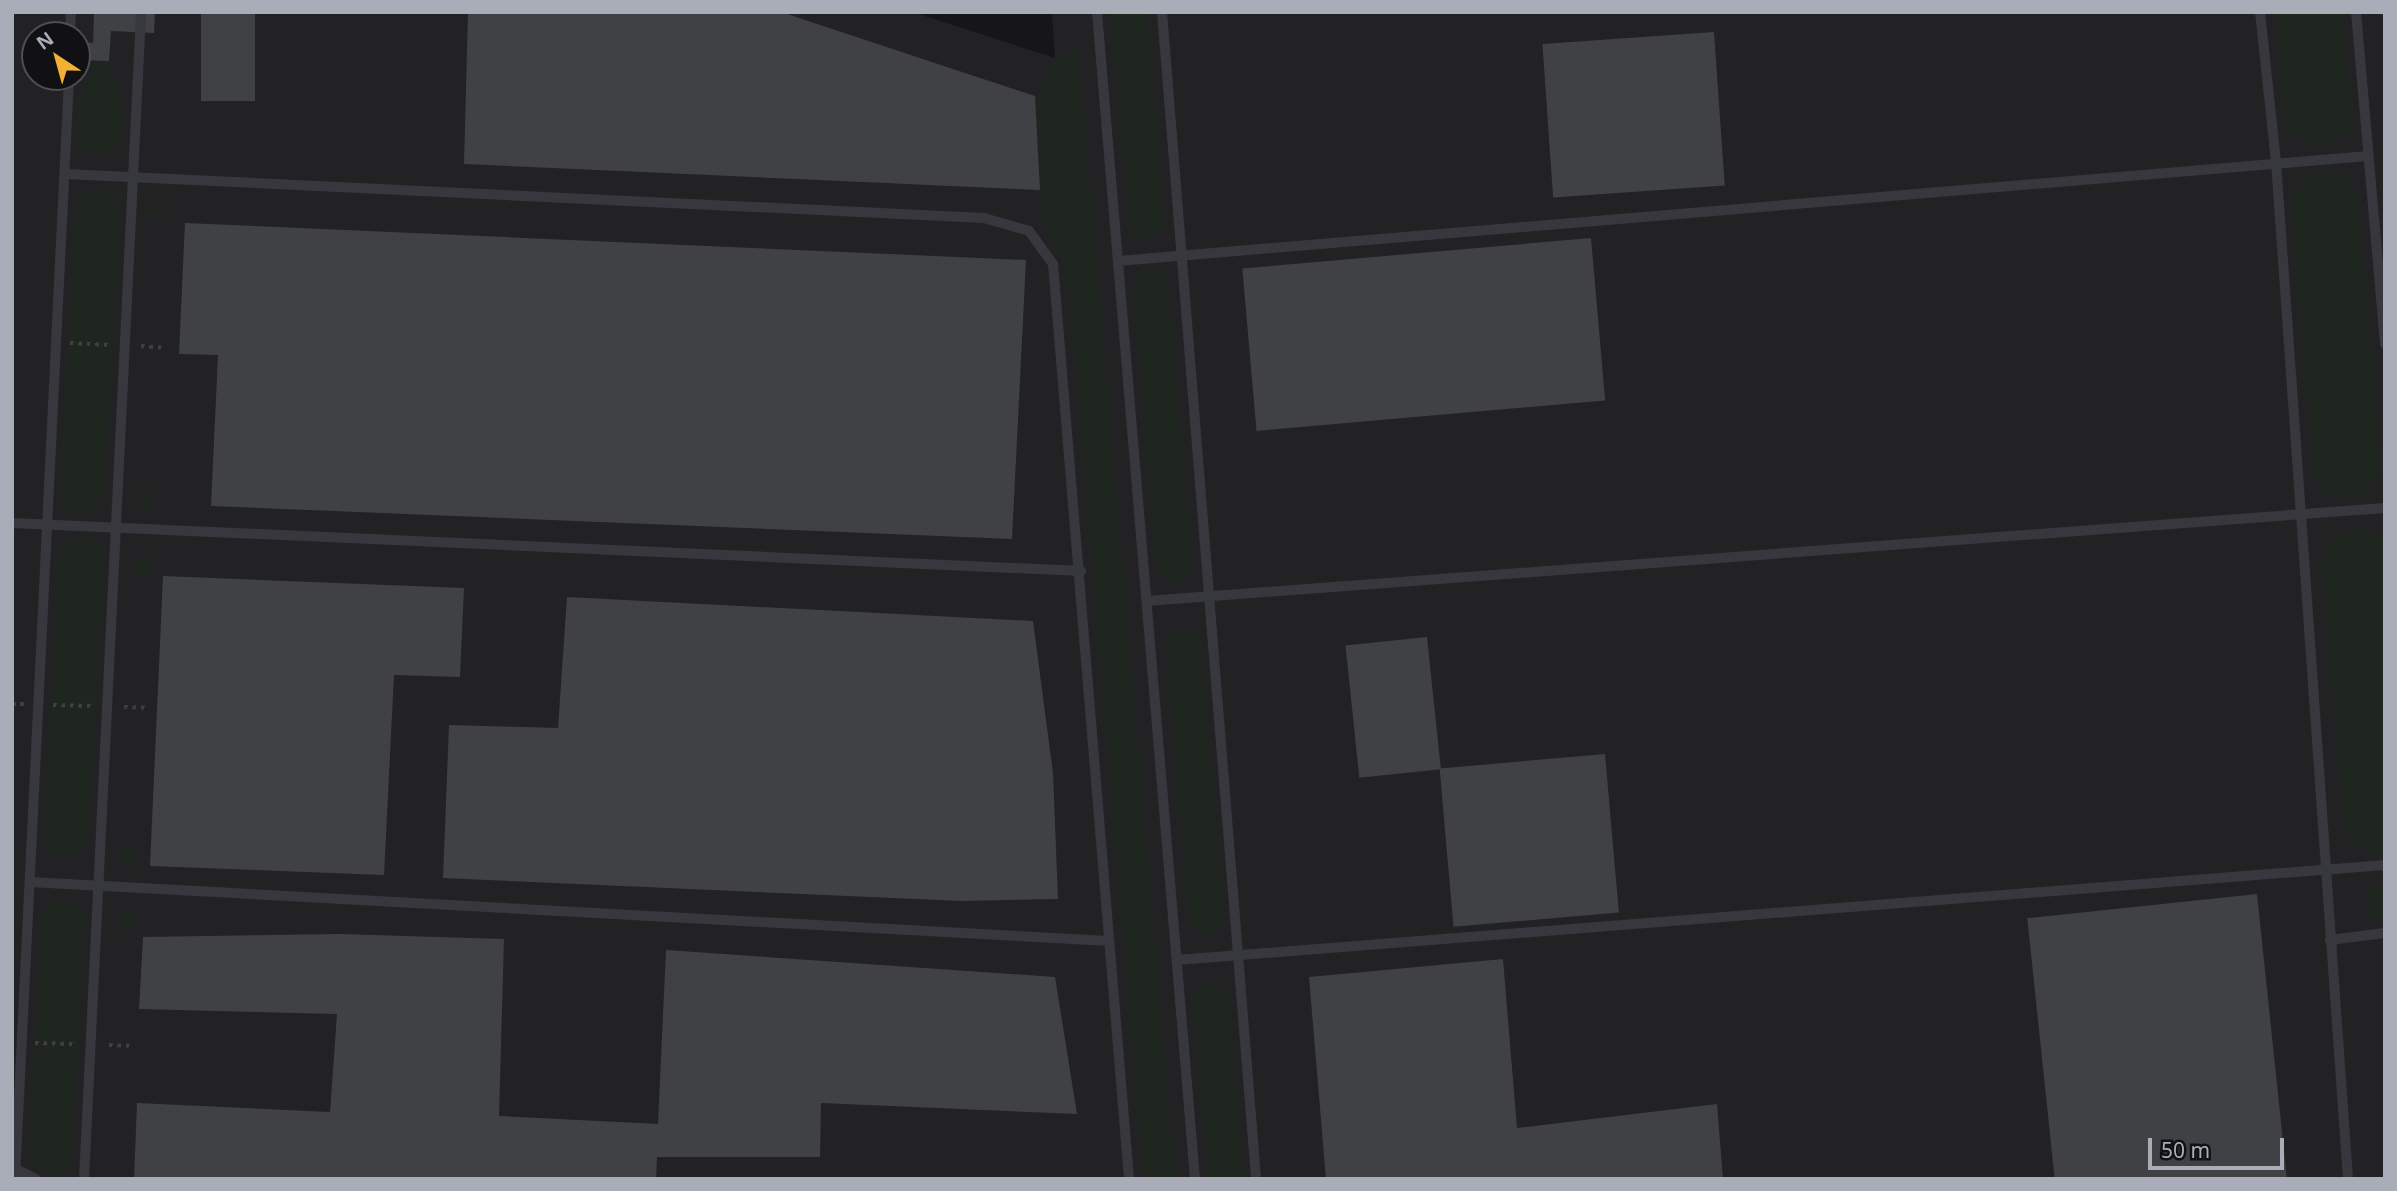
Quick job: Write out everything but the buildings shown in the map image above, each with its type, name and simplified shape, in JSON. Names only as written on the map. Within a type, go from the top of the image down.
[{"type":"lane","points":[[84,1179],[136,177],[141,12]]},
{"type":"lane","points":[[1097,12],[1195,1179]]},
{"type":"lane","points":[[1162,12],[1256,1179]]},
{"type":"lane","points":[[2260,12],[2276,162],[2348,1179]]},
{"type":"lane","points":[[2356,12],[2385,344]]},
{"type":"lane","points":[[36,1179],[14,1171],[49,524],[69,91]]},
{"type":"lane","points":[[1118,261],[1181,252],[2368,156]]},
{"type":"lane","points":[[66,174],[984,218],[1029,231],[1053,264],[1081,571],[1129,1179]]},
{"type":"lane","points":[[1147,601],[1209,594],[2385,508]]},
{"type":"lane","points":[[12,523],[118,530],[1081,571]]},
{"type":"lane","points":[[1177,960],[2385,865]]},
{"type":"lane","points":[[30,882],[1109,941]]},
{"type":"lane","points":[[2330,940],[2385,933]]},
{"type":"path","points":[[68,343],[113,346]]},
{"type":"path","points":[[141,346],[165,348]]},
{"type":"path","points":[[12,704],[24,704]]},
{"type":"path","points":[[51,705],[96,706]]},
{"type":"path","points":[[124,707],[149,708]]},
{"type":"path","points":[[35,1043],[78,1044]]},
{"type":"path","points":[[109,1045],[133,1046]]},
{"type":"shaded area","points":[[12,12],[912,12],[1055,58],[1052,12],[2385,12],[2385,1179],[12,1179]]},
{"type":"shaded area","points":[[1111,12],[1147,12],[1165,226],[1148,241],[1137,238],[1129,229]]},
{"type":"shaded area","points":[[2275,12],[2343,12],[2352,120],[2347,130],[2329,144],[2308,147],[2285,126]]},
{"type":"shaded area","points":[[1079,53],[1175,1179],[1143,1179],[1070,295],[1060,255],[1043,223],[1035,96],[1056,58]]},
{"type":"shaded area","points":[[94,61],[109,61],[123,111],[123,138],[113,152],[98,157],[84,152],[77,137],[79,98],[82,91],[91,91],[91,68]]},
{"type":"shaded area","points":[[2322,171],[2346,175],[2358,193],[2381,471],[2368,490],[2347,498],[2328,494],[2314,477],[2290,199],[2302,182]]},
{"type":"shaded area","points":[[99,188],[121,204],[104,500],[80,514],[59,498],[76,202]]},
{"type":"shaded area","points":[[166,198],[165,217],[147,216],[153,204]]},
{"type":"shaded area","points":[[1149,272],[1161,274],[1168,284],[1192,566],[1186,577],[1175,582],[1164,579],[1156,569],[1133,288],[1139,277]]},
{"type":"shaded area","points":[[134,490],[152,491],[151,511],[139,503]]},
{"type":"shaded area","points":[[2353,527],[2376,531],[2385,540],[2385,852],[2377,854],[2358,849],[2344,833],[2321,555],[2332,538]]},
{"type":"shaded area","points":[[83,534],[105,550],[88,846],[64,860],[43,843],[60,548]]},
{"type":"shaded area","points":[[145,556],[151,556],[151,576],[130,575],[136,562]]},
{"type":"shaded area","points":[[1182,627],[1194,630],[1201,640],[1225,922],[1208,937],[1189,925],[1166,643],[1172,632]]},
{"type":"shaded area","points":[[117,846],[137,847],[136,869],[124,864]]},
{"type":"shaded area","points":[[2385,881],[2383,920],[2372,914],[2366,897],[2373,886]]},
{"type":"shaded area","points":[[64,897],[85,911],[72,1160],[71,1169],[56,1175],[41,1171],[29,1153],[42,908]]},
{"type":"shaded area","points":[[134,910],[133,931],[113,930],[119,917]]},
{"type":"shaded area","points":[[1210,985],[1222,987],[1229,997],[1244,1179],[1208,1179],[1193,1001],[1199,990]]}]
